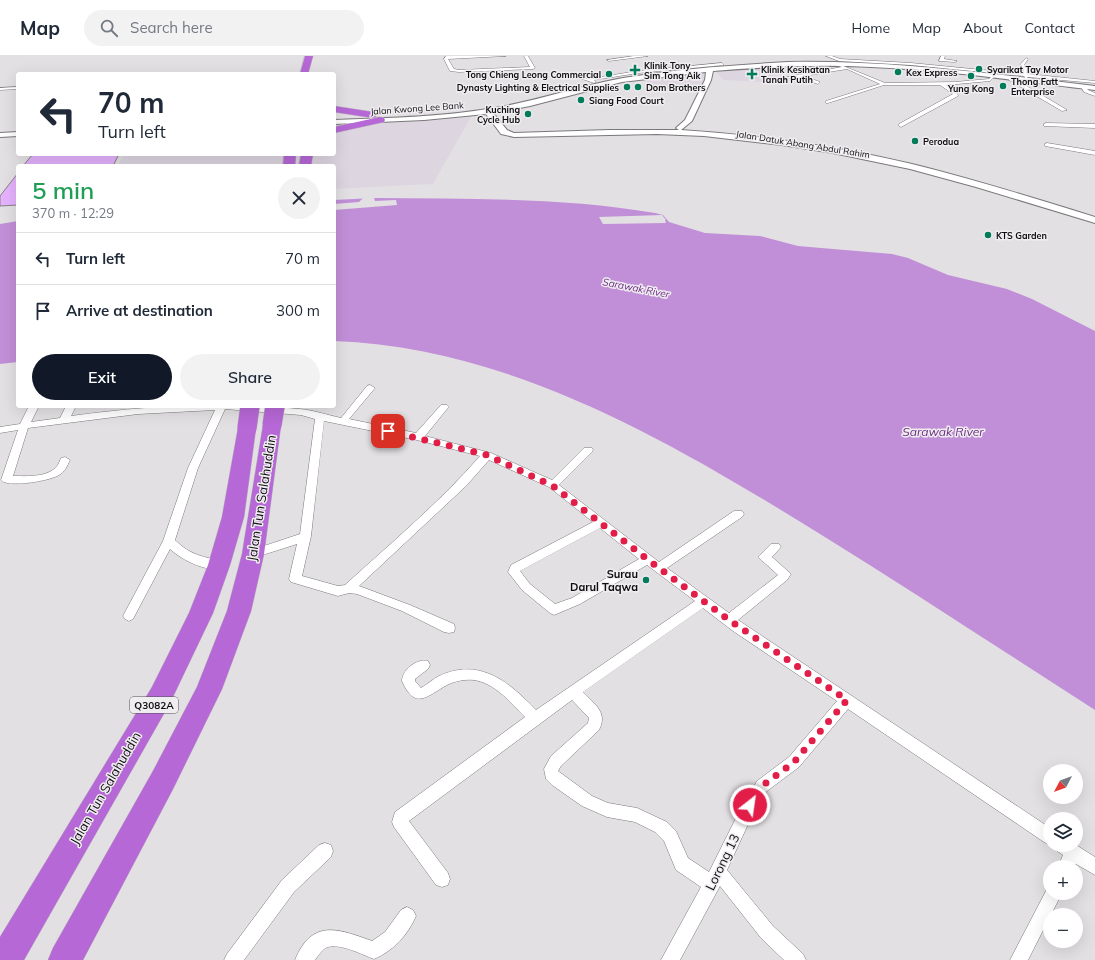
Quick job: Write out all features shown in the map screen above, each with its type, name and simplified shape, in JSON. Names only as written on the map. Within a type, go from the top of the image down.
[{"type":"highway","points":[[305,72],[309,56]]},
{"type":"highway","points":[[336,109],[380,118]]},
{"type":"highway","points":[[336,129],[380,118]]},
{"type":"highway","name":"Jalan Tun Salahuddin","points":[[65,960],[163,780],[208,688],[239,611],[253,554],[274,416]]},
{"type":"highway","name":"Jalan Tun Salahuddin","points":[[5,960],[160,695],[201,613],[219,565],[233,517],[248,417]]},
{"type":"main road","points":[[778,62],[791,60],[789,56]]},
{"type":"main road","points":[[789,56],[806,63],[818,59],[839,63],[910,68],[1011,79],[1084,89],[1095,87]]},
{"type":"main road","points":[[839,63],[870,60],[909,62],[1095,87]]},
{"type":"main road","name":"Jalan Kwong Lee Bank","points":[[336,122],[503,106],[591,82],[634,75],[724,65],[778,62],[806,63]]},
{"type":"main road","name":"Jalan Kwong Lee Bank","points":[[336,118],[380,118],[488,111],[527,104],[616,81],[806,63]]},
{"type":"main road","points":[[680,128],[688,121],[708,80],[709,71]]},
{"type":"main road","points":[[488,111],[503,131],[514,135],[658,130],[688,121]]},
{"type":"main road","points":[[688,121],[691,127],[699,132]]},
{"type":"main road","name":"Jalan Datuk Abang Abdul Rahim","points":[[658,130],[680,128],[871,158],[946,175],[1095,220]]},
{"type":"main road","name":"Jalan Datuk Abang Abdul Rahim","points":[[658,130],[699,132],[820,146],[908,162],[986,182],[1095,216]]},
{"type":"main road","points":[[0,135],[16,134]]},
{"type":"main road","points":[[0,139],[16,138]]},
{"type":"street","points":[[509,69],[503,56],[466,58],[448,57],[446,60],[452,70],[471,71],[533,68],[526,56]]},
{"type":"street","points":[[609,60],[646,56]]},
{"type":"street","points":[[828,56],[839,60],[870,60]]},
{"type":"street","points":[[890,57],[909,62]]},
{"type":"street","points":[[466,58],[471,71]]},
{"type":"street","points":[[710,58],[724,65]]},
{"type":"street","points":[[935,59],[942,58],[960,62]]},
{"type":"street","points":[[1026,59],[1022,65],[1029,69]]},
{"type":"street","points":[[486,60],[490,70]]},
{"type":"street","points":[[946,68],[951,66],[952,61]]},
{"type":"street","points":[[839,63],[884,84]]},
{"type":"street","points":[[789,77],[847,68]]},
{"type":"street","points":[[1019,68],[1029,69]]},
{"type":"street","points":[[1029,69],[1026,77],[1095,82]]},
{"type":"street","points":[[1065,79],[1066,73]]},
{"type":"street","points":[[570,74],[591,82]]},
{"type":"street","points":[[798,75],[818,83]]},
{"type":"street","points":[[828,102],[884,84],[942,84],[990,80],[992,77]]},
{"type":"street","points":[[1011,79],[1064,110]]},
{"type":"street","points":[[901,125],[956,95],[942,84]]},
{"type":"street","points":[[0,89],[16,88]]},
{"type":"street","points":[[1084,89],[1095,93]]},
{"type":"street","points":[[1046,125],[1095,126]]},
{"type":"street","points":[[1047,145],[1095,153]]},
{"type":"street","points":[[343,421],[370,388]]},
{"type":"street","points":[[418,438],[444,407]]},
{"type":"street","points":[[33,408],[24,426],[6,480],[54,474],[60,470],[65,460]]},
{"type":"street","points":[[64,420],[70,408]]},
{"type":"street","points":[[0,430],[64,420],[183,408]]},
{"type":"street","points":[[130,616],[168,541],[193,468],[220,408]]},
{"type":"street","points":[[272,408],[301,409],[320,417],[418,438],[487,455],[553,486],[729,620],[1043,832]]},
{"type":"street","points":[[320,417],[316,431],[304,536],[295,579],[338,591],[349,588],[427,517],[462,484],[487,455]]},
{"type":"street","points":[[553,486],[588,450]]},
{"type":"street","points":[[659,568],[738,514]]},
{"type":"street","points":[[600,522],[590,529],[515,568],[514,572],[526,587],[554,610],[576,601],[647,559]]},
{"type":"street","points":[[253,554],[291,542],[304,536]]},
{"type":"street","points":[[168,541],[179,552],[196,562],[219,565]]},
{"type":"street","points":[[729,620],[783,577],[784,574],[782,571],[764,557],[775,547]]},
{"type":"street","points":[[349,588],[406,608],[449,628]]},
{"type":"street","points":[[442,879],[400,822],[401,817],[535,718],[704,602]]},
{"type":"street","points":[[423,665],[410,674],[408,681],[419,694],[426,692],[444,679],[458,674],[472,674],[502,685],[535,718]]},
{"type":"street","points":[[574,692],[592,711],[596,718],[594,726],[556,761],[551,769],[551,774],[557,780],[587,801],[607,810],[637,815],[661,827],[670,836],[682,864],[716,878],[766,932],[797,960]]},
{"type":"street","name":"Lorong 13","points":[[670,960],[716,878],[745,815],[762,786],[794,762],[847,700]]},
{"type":"street","points":[[235,959],[288,886],[325,851]]},
{"type":"street","points":[[1072,852],[1095,867]]},
{"type":"street","points":[[1019,960],[1050,900]]},
{"type":"street","points":[[304,960],[317,944],[327,938],[346,940],[374,950],[391,938],[407,916]]},
{"type":"shaded area","name":"Klinik Kesihatan Tanah Putih","points":[[835,66],[838,68],[771,76],[783,83],[723,80],[716,72],[759,68]]},
{"type":"shaded area","points":[[704,73],[708,77],[700,87],[693,88],[654,88],[644,79]]},
{"type":"shaded area","points":[[471,117],[433,184],[336,189],[336,164],[119,164],[123,156],[336,156],[336,124]]},
{"type":"water","name":"Sarawak River","points":[[374,198],[550,201],[655,213],[663,215],[669,222],[705,233],[760,236],[798,246],[892,254],[908,258],[948,275],[1007,289],[1032,299],[1095,331],[1095,710],[820,534],[707,466],[648,435],[588,406],[527,381],[464,361],[400,347],[336,341],[336,200]]},
{"type":"water","points":[[16,221],[16,362],[0,364],[0,224]]},
{"type":"pier","points":[[363,198],[374,198],[375,201],[396,200],[397,205],[336,210],[336,204],[359,202]]},
{"type":"pier","points":[[662,215],[666,220],[666,223],[603,224],[599,217]]},
{"type":"building","points":[[31,156],[118,156],[114,164],[25,164]]},
{"type":"building","points":[[16,176],[16,205],[0,206],[0,196]]},
{"type":"place","name":"Syarikat Tay Motor","points":[[979,69]]},
{"type":"place","name":"Klinik Tony Sim Tong Aik","points":[[635,70]]},
{"type":"place","name":"Kex Express","points":[[898,72]]},
{"type":"place","name":"Tong Chieng Leong Commercial","points":[[609,74]]},
{"type":"place","name":"Klinik Kesihatan Tanah Putih","points":[[752,74]]},
{"type":"place","name":"Yung Kong","points":[[971,76]]},
{"type":"place","name":"Thong Fatt Enterprise","points":[[1003,86]]},
{"type":"place","name":"Dynasty Lighting & Electrical Supplies","points":[[627,87]]},
{"type":"place","name":"Dom Brothers","points":[[638,87]]},
{"type":"place","name":"Siang Food Court","points":[[581,100]]},
{"type":"place","name":"Kuching Cycle Hub","points":[[528,114]]},
{"type":"place","name":"Perodua","points":[[915,141]]},
{"type":"place","name":"KTS Garden","points":[[988,235]]},
{"type":"place","name":"Surau Darul Taqwa","points":[[646,580]]},
{"type":"route","points":[[388,431],[457,446],[487,455],[553,486],[729,620],[847,700],[794,762],[762,786],[750,805]]}]
